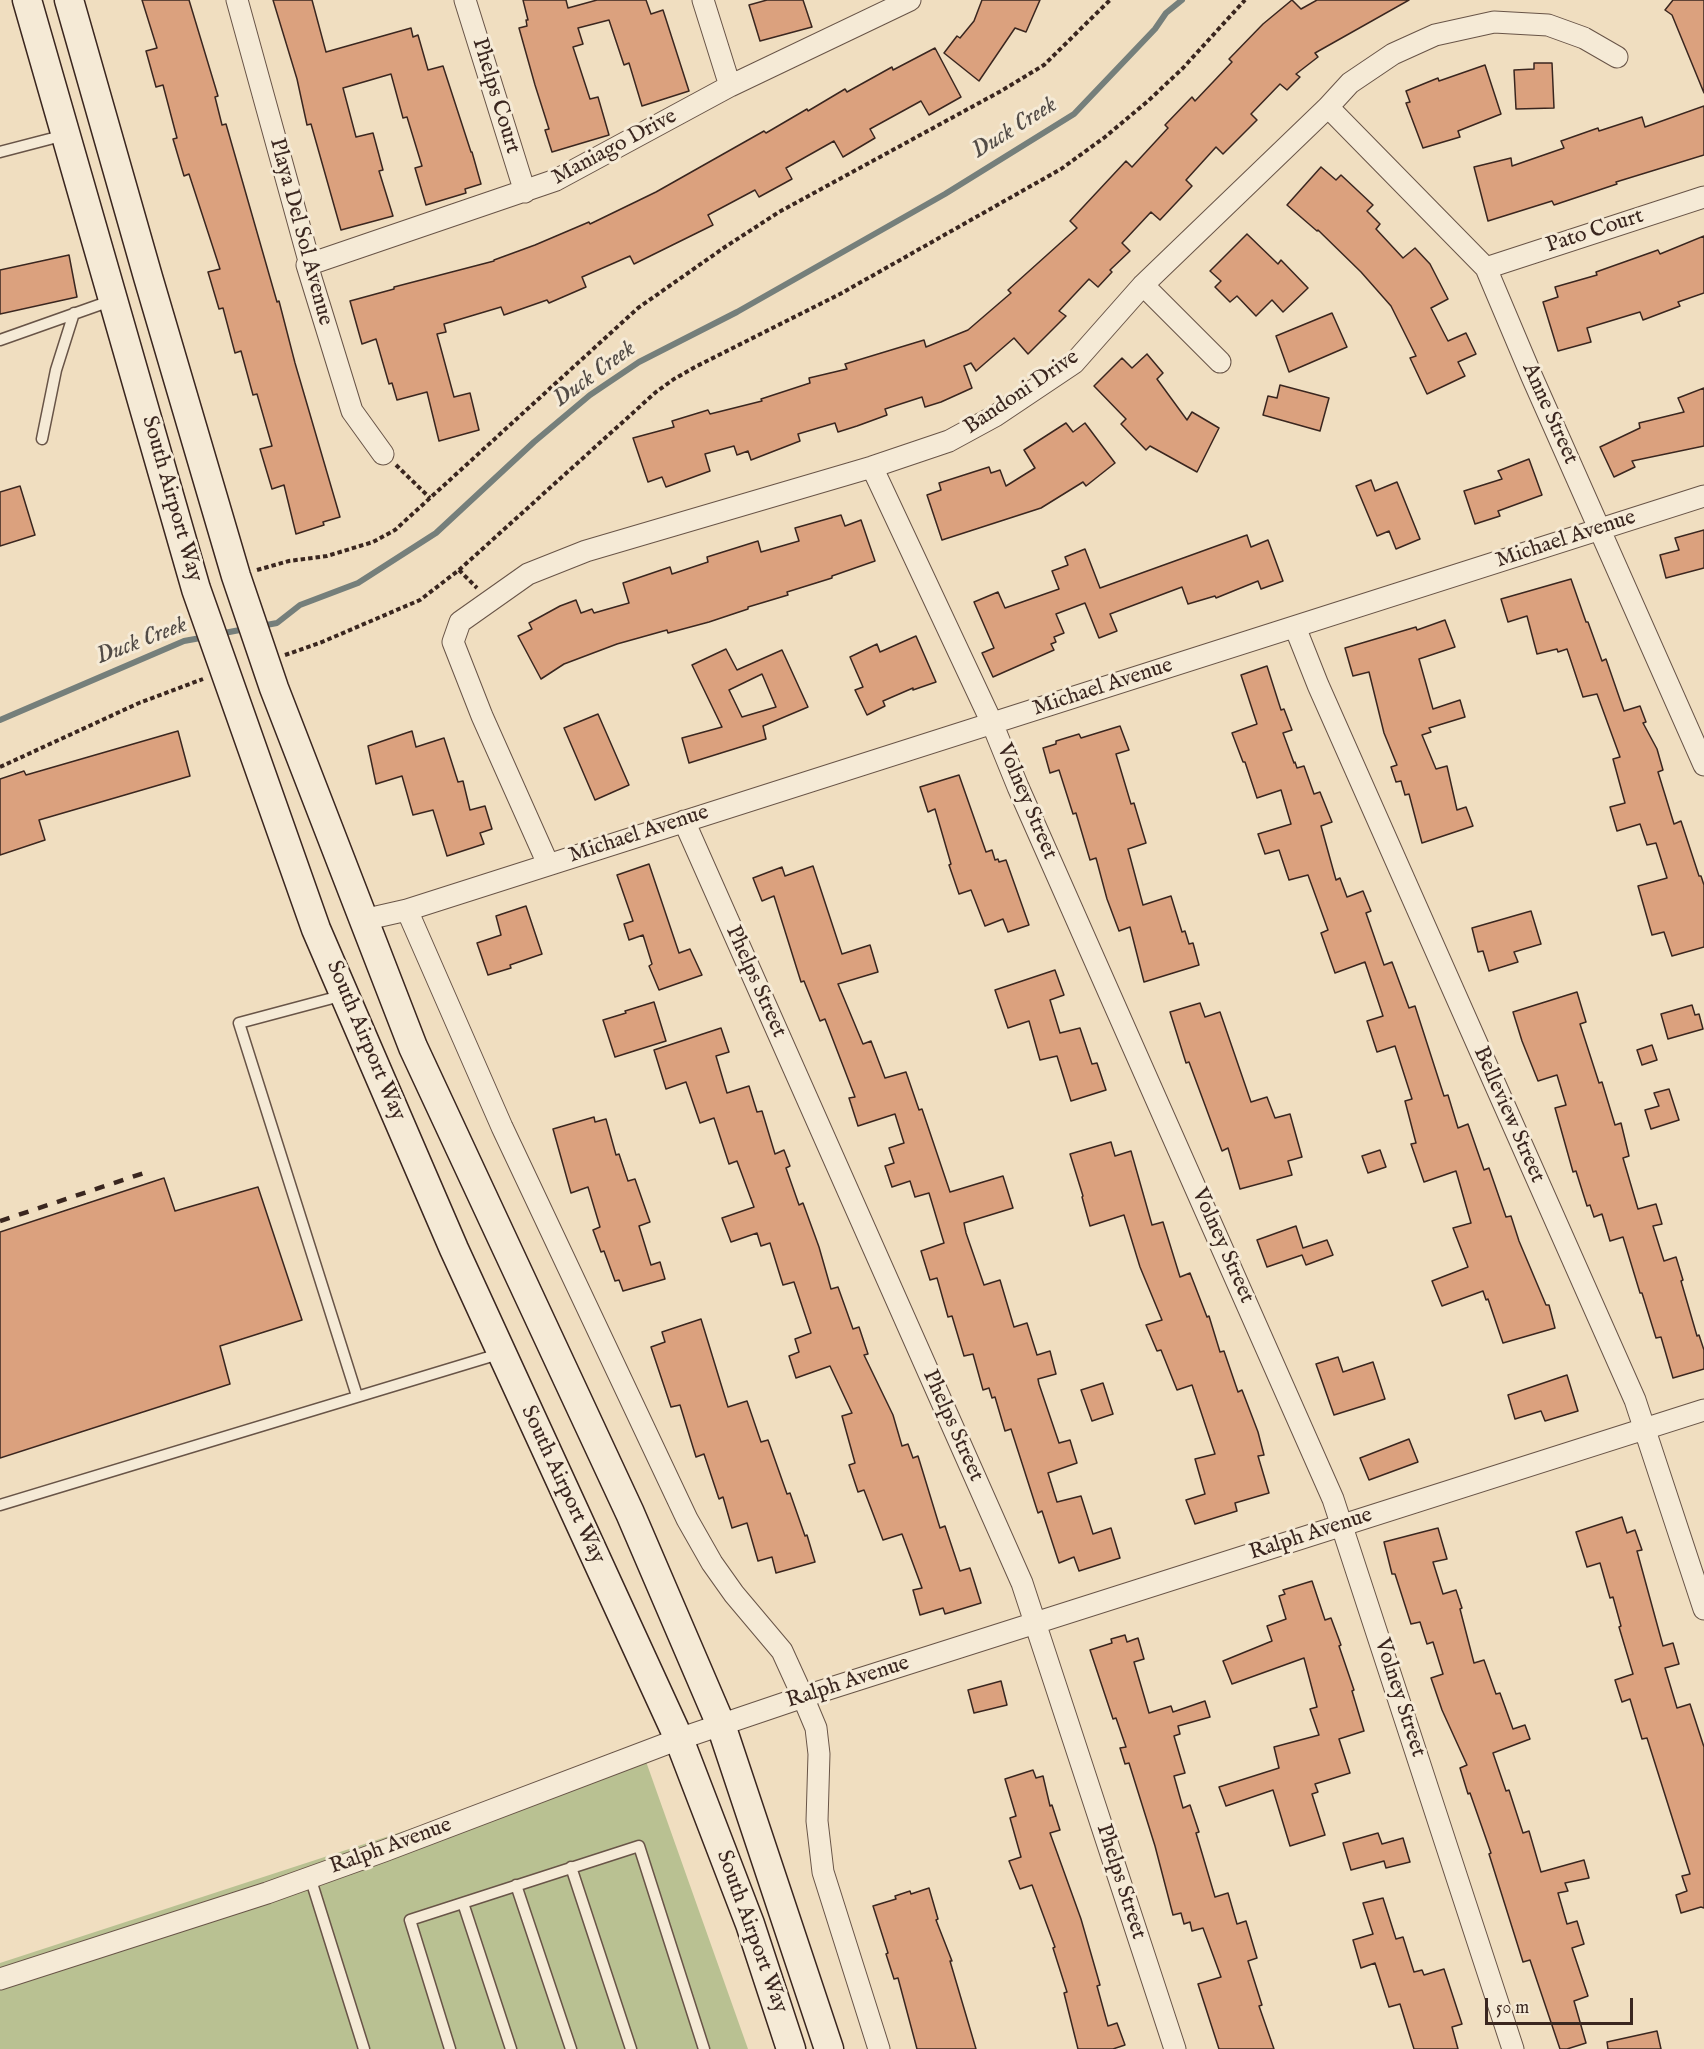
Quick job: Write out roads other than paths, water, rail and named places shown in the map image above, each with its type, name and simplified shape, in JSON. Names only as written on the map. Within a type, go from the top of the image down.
[{"type":"main road","name":"South Airport Way","points":[[27,0],[201,602],[316,929],[454,1249],[679,1739],[750,1924],[791,2049]]},
{"type":"main road","name":"South Airport Way","points":[[69,0],[238,582],[274,688],[413,1047],[630,1513],[721,1725],[829,2049]]},
{"type":"street","name":"Playa Del Sol Avenue","points":[[237,0],[309,261],[307,265],[352,411],[383,454]]},
{"type":"street","name":"Phelps Court","points":[[465,0],[525,192]]},
{"type":"street","points":[[703,0],[730,86]]},
{"type":"street","name":"Maniago Drive","points":[[307,265],[556,180],[730,86],[910,0]]},
{"type":"street","name":"Bandoni Drive","points":[[548,864],[482,716],[453,642],[460,622],[528,574],[586,551],[949,441],[994,416],[1074,363],[1143,285],[1328,107],[1350,83],[1393,54],[1435,35],[1494,22],[1548,25],[1584,38],[1617,57]]},
{"type":"street","name":"Anne Street","points":[[1328,107],[1486,268],[1704,765]]},
{"type":"street","name":"Pato Court","points":[[1486,268],[1704,197]]},
{"type":"street","points":[[1143,285],[1220,362]]},
{"type":"street","name":"Volney Street","points":[[872,466],[992,723],[1017,787],[1343,1525],[1513,2049]]},
{"type":"street","name":"Michael Avenue","points":[[363,920],[407,910],[1704,496]]},
{"type":"street","name":"Belleview Street","points":[[1295,627],[1318,685],[1635,1400],[1704,1609]]},
{"type":"street","name":"Phelps Street","points":[[684,821],[1017,1572],[1036,1622],[1175,2049]]},
{"type":"street","points":[[407,910],[502,1127],[687,1519],[728,1586],[782,1651],[816,1728],[819,1754],[817,1821],[823,1872],[879,2049]]},
{"type":"street","name":"Ralph Avenue","points":[[0,1979],[310,1877],[679,1739],[803,1697],[1704,1410]]},
{"type":"lane","points":[[0,152],[66,135]]},
{"type":"lane","points":[[0,340],[74,312],[114,300]]},
{"type":"lane","points":[[42,439],[56,370],[74,312]]},
{"type":"lane","points":[[345,995],[239,1023],[357,1396]]},
{"type":"lane","points":[[0,1505],[502,1353]]},
{"type":"lane","points":[[450,2049],[410,1920],[639,1846],[704,2049]]},
{"type":"lane","points":[[571,1867],[631,2049]]},
{"type":"lane","points":[[310,1877],[364,2049]]},
{"type":"lane","points":[[516,1885],[571,2049]]},
{"type":"lane","points":[[463,1903],[511,2049]]},
{"type":"waterway","name":"Duck Creek","points":[[261,626],[277,623],[300,605],[358,583],[436,533],[534,442],[590,395],[639,362],[737,312],[945,194],[1074,114],[1155,29],[1166,13],[1182,0]]},
{"type":"waterway","name":"Duck Creek","points":[[219,634],[245,629]]},
{"type":"waterway","name":"Duck Creek","points":[[0,720],[184,641],[206,637]]},
{"type":"railway","points":[[0,1221],[150,1171]]}]
